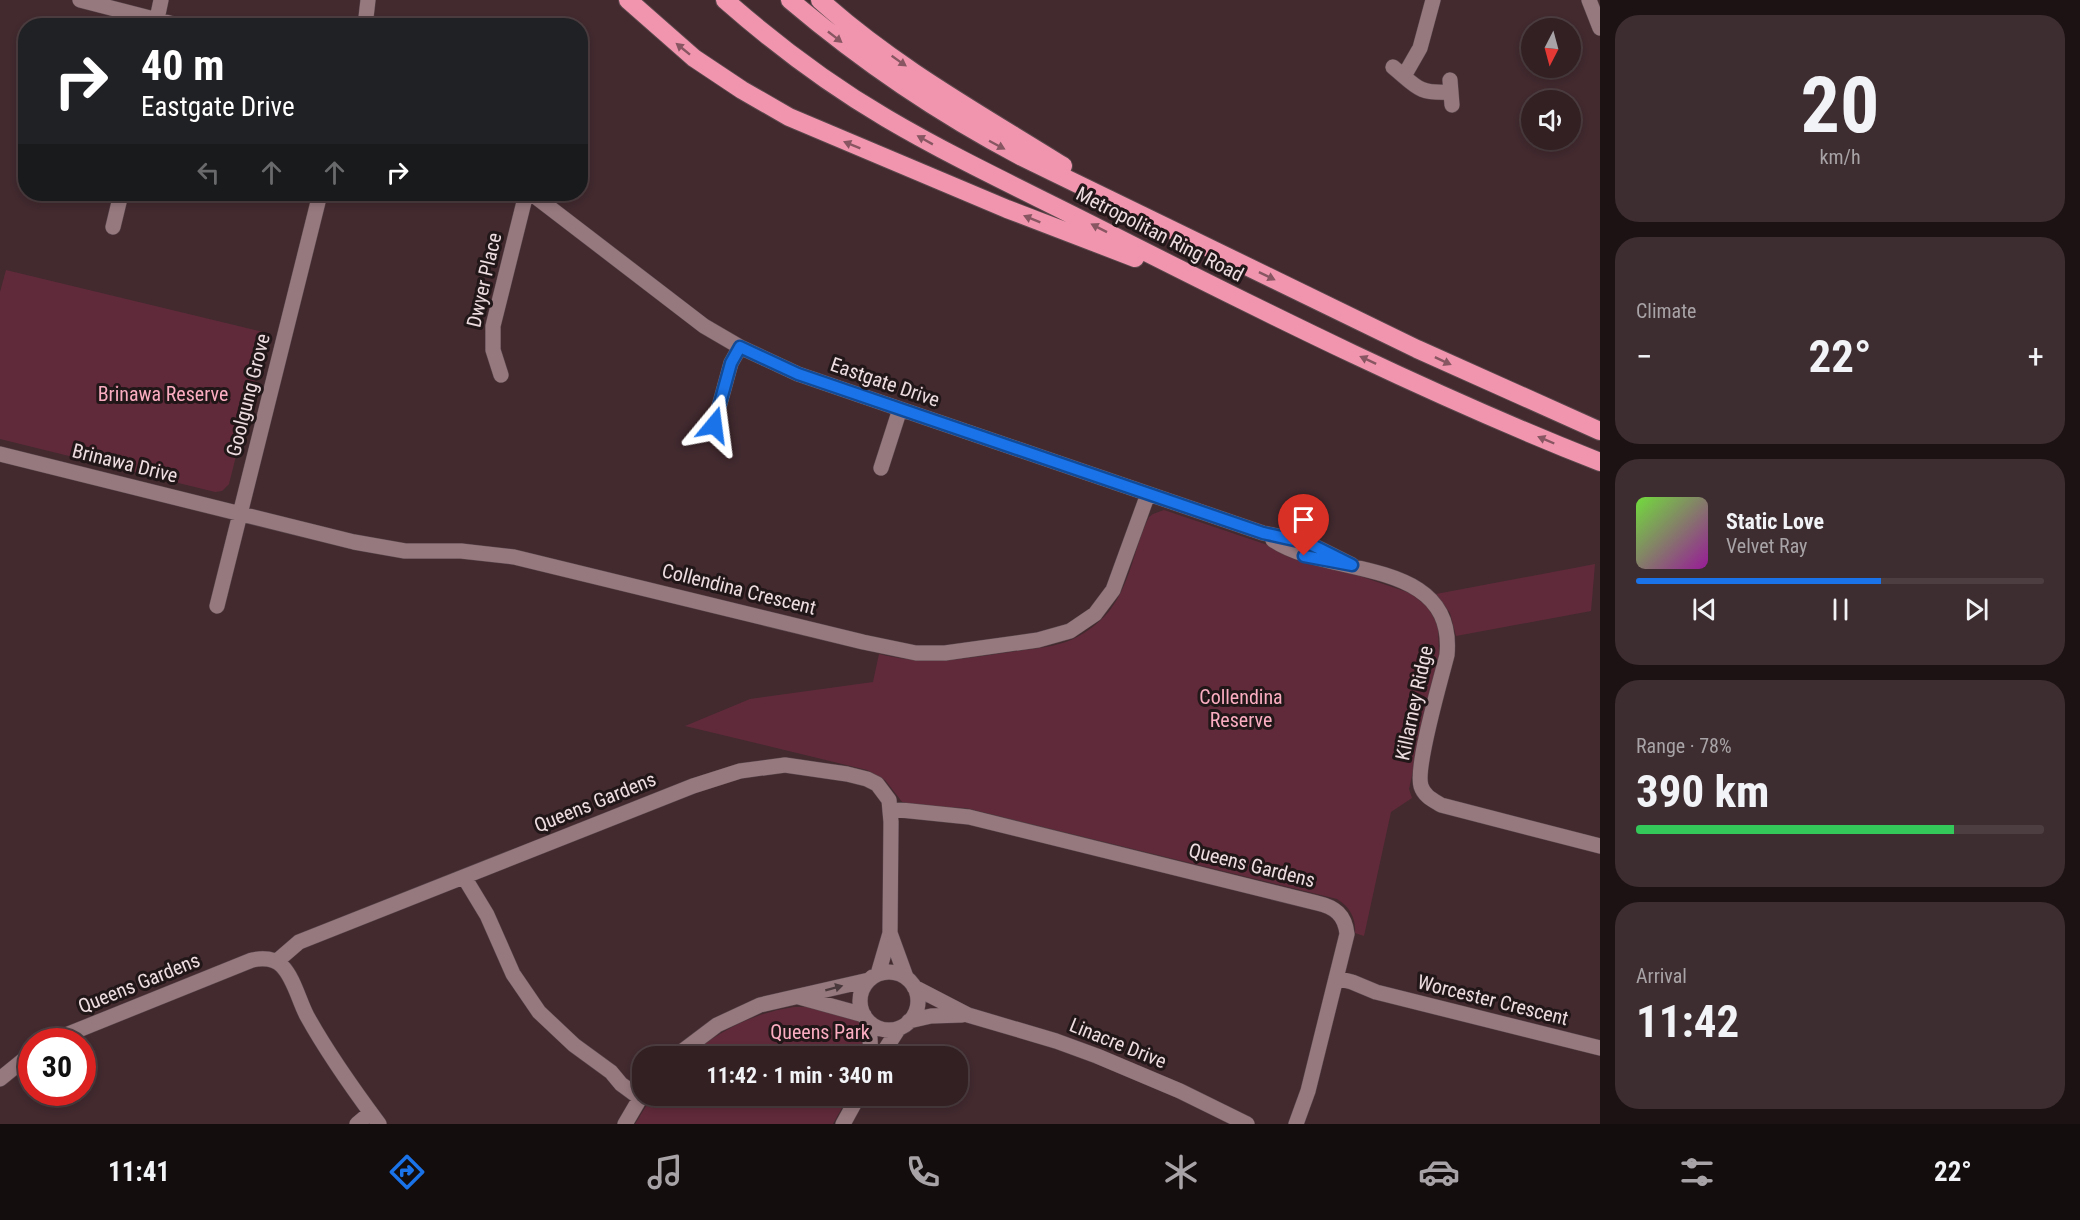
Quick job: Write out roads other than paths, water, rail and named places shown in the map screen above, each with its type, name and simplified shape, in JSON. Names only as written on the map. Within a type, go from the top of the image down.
[{"type":"highway","points":[[628,0],[694,58],[742,90],[789,117],[1007,208],[1224,292]]},
{"type":"highway","name":"Metropolitan Ring Road","points":[[725,0],[759,30],[798,59],[884,117],[929,142],[1224,292],[1438,394],[1600,462]]},
{"type":"highway","name":"Metropolitan Ring Road","points":[[790,0],[877,70],[971,131],[1417,349],[1600,431]]},
{"type":"highway","points":[[820,0],[879,48],[934,86],[1139,214]]},
{"type":"street","points":[[80,0],[146,18]]},
{"type":"street","points":[[161,0],[161,18]]},
{"type":"street","points":[[1432,0],[1420,48],[1399,72],[1418,89],[1426,92],[1451,92]]},
{"type":"street","points":[[1589,0],[1600,28]]},
{"type":"street","points":[[113,227],[119,201]]},
{"type":"street","name":"Goolgung Grove","points":[[216,606],[319,201]]},
{"type":"street","name":"Dwyer Place","points":[[501,375],[493,350],[493,326],[524,201]]},
{"type":"street","name":"Eastgate Drive","points":[[541,201],[704,326],[740,347],[798,374],[1306,549]]},
{"type":"street","points":[[714,425],[731,363],[740,347]]},
{"type":"street","points":[[881,468],[900,409]]},
{"type":"street","name":"Brinawa Drive","points":[[0,454],[240,513]]},
{"type":"street","name":"Collendina Crescent","points":[[240,513],[380,547],[405,550],[488,552],[541,562],[863,642],[895,649],[945,653],[1038,640],[1063,634],[1083,624],[1105,602],[1119,578],[1148,494]]},
{"type":"street","name":"Killarney Ridge","points":[[1306,549],[1418,589],[1437,605],[1446,627],[1447,655],[1421,764],[1420,777],[1424,792],[1441,805],[1600,846]]},
{"type":"street","name":"Queens Gardens","points":[[83,1028],[252,960],[260,958],[281,966],[310,938],[693,786],[740,771],[785,765],[867,779],[877,784],[884,792],[889,800],[891,816],[939,814],[969,817],[1329,906],[1341,915],[1347,934],[1308,1092],[1296,1124]]},
{"type":"street","points":[[870,1046],[867,1019],[861,1006],[861,997],[863,988],[873,977],[890,933],[891,816]]},
{"type":"street","points":[[470,874],[513,974],[538,1012],[574,1046],[611,1072],[621,1084],[632,1089]]},
{"type":"street","points":[[888,1046],[918,1005],[890,933]]},
{"type":"street","points":[[281,966],[325,1046],[376,1121],[357,1124]]},
{"type":"street","points":[[688,1046],[699,1037],[739,1014],[770,1002],[799,997],[887,972],[897,973],[910,982]]},
{"type":"street","name":"Linacre Drive","points":[[910,982],[968,1015],[1056,1041],[1097,1056],[1180,1091],[1247,1124]]},
{"type":"street","name":"Worcester Crescent","points":[[1335,982],[1352,982],[1376,992],[1600,1048]]},
{"type":"street","points":[[799,997],[867,1019],[884,1029],[904,1025]]},
{"type":"street","name":"Linacre Drive","points":[[904,1025],[931,1016],[968,1015]]},
{"type":"street","points":[[0,1079],[18,1064]]},
{"type":"street","points":[[625,1124],[634,1106]]},
{"type":"street","points":[[843,1124],[853,1106]]},
{"type":"park label","name":"Brinawa Reserve","points":[[163,394]]},
{"type":"park label","name":"Collendina Reserve","points":[[1241,708]]},
{"type":"park label","name":"Queens Park","points":[[820,1032]]}]
